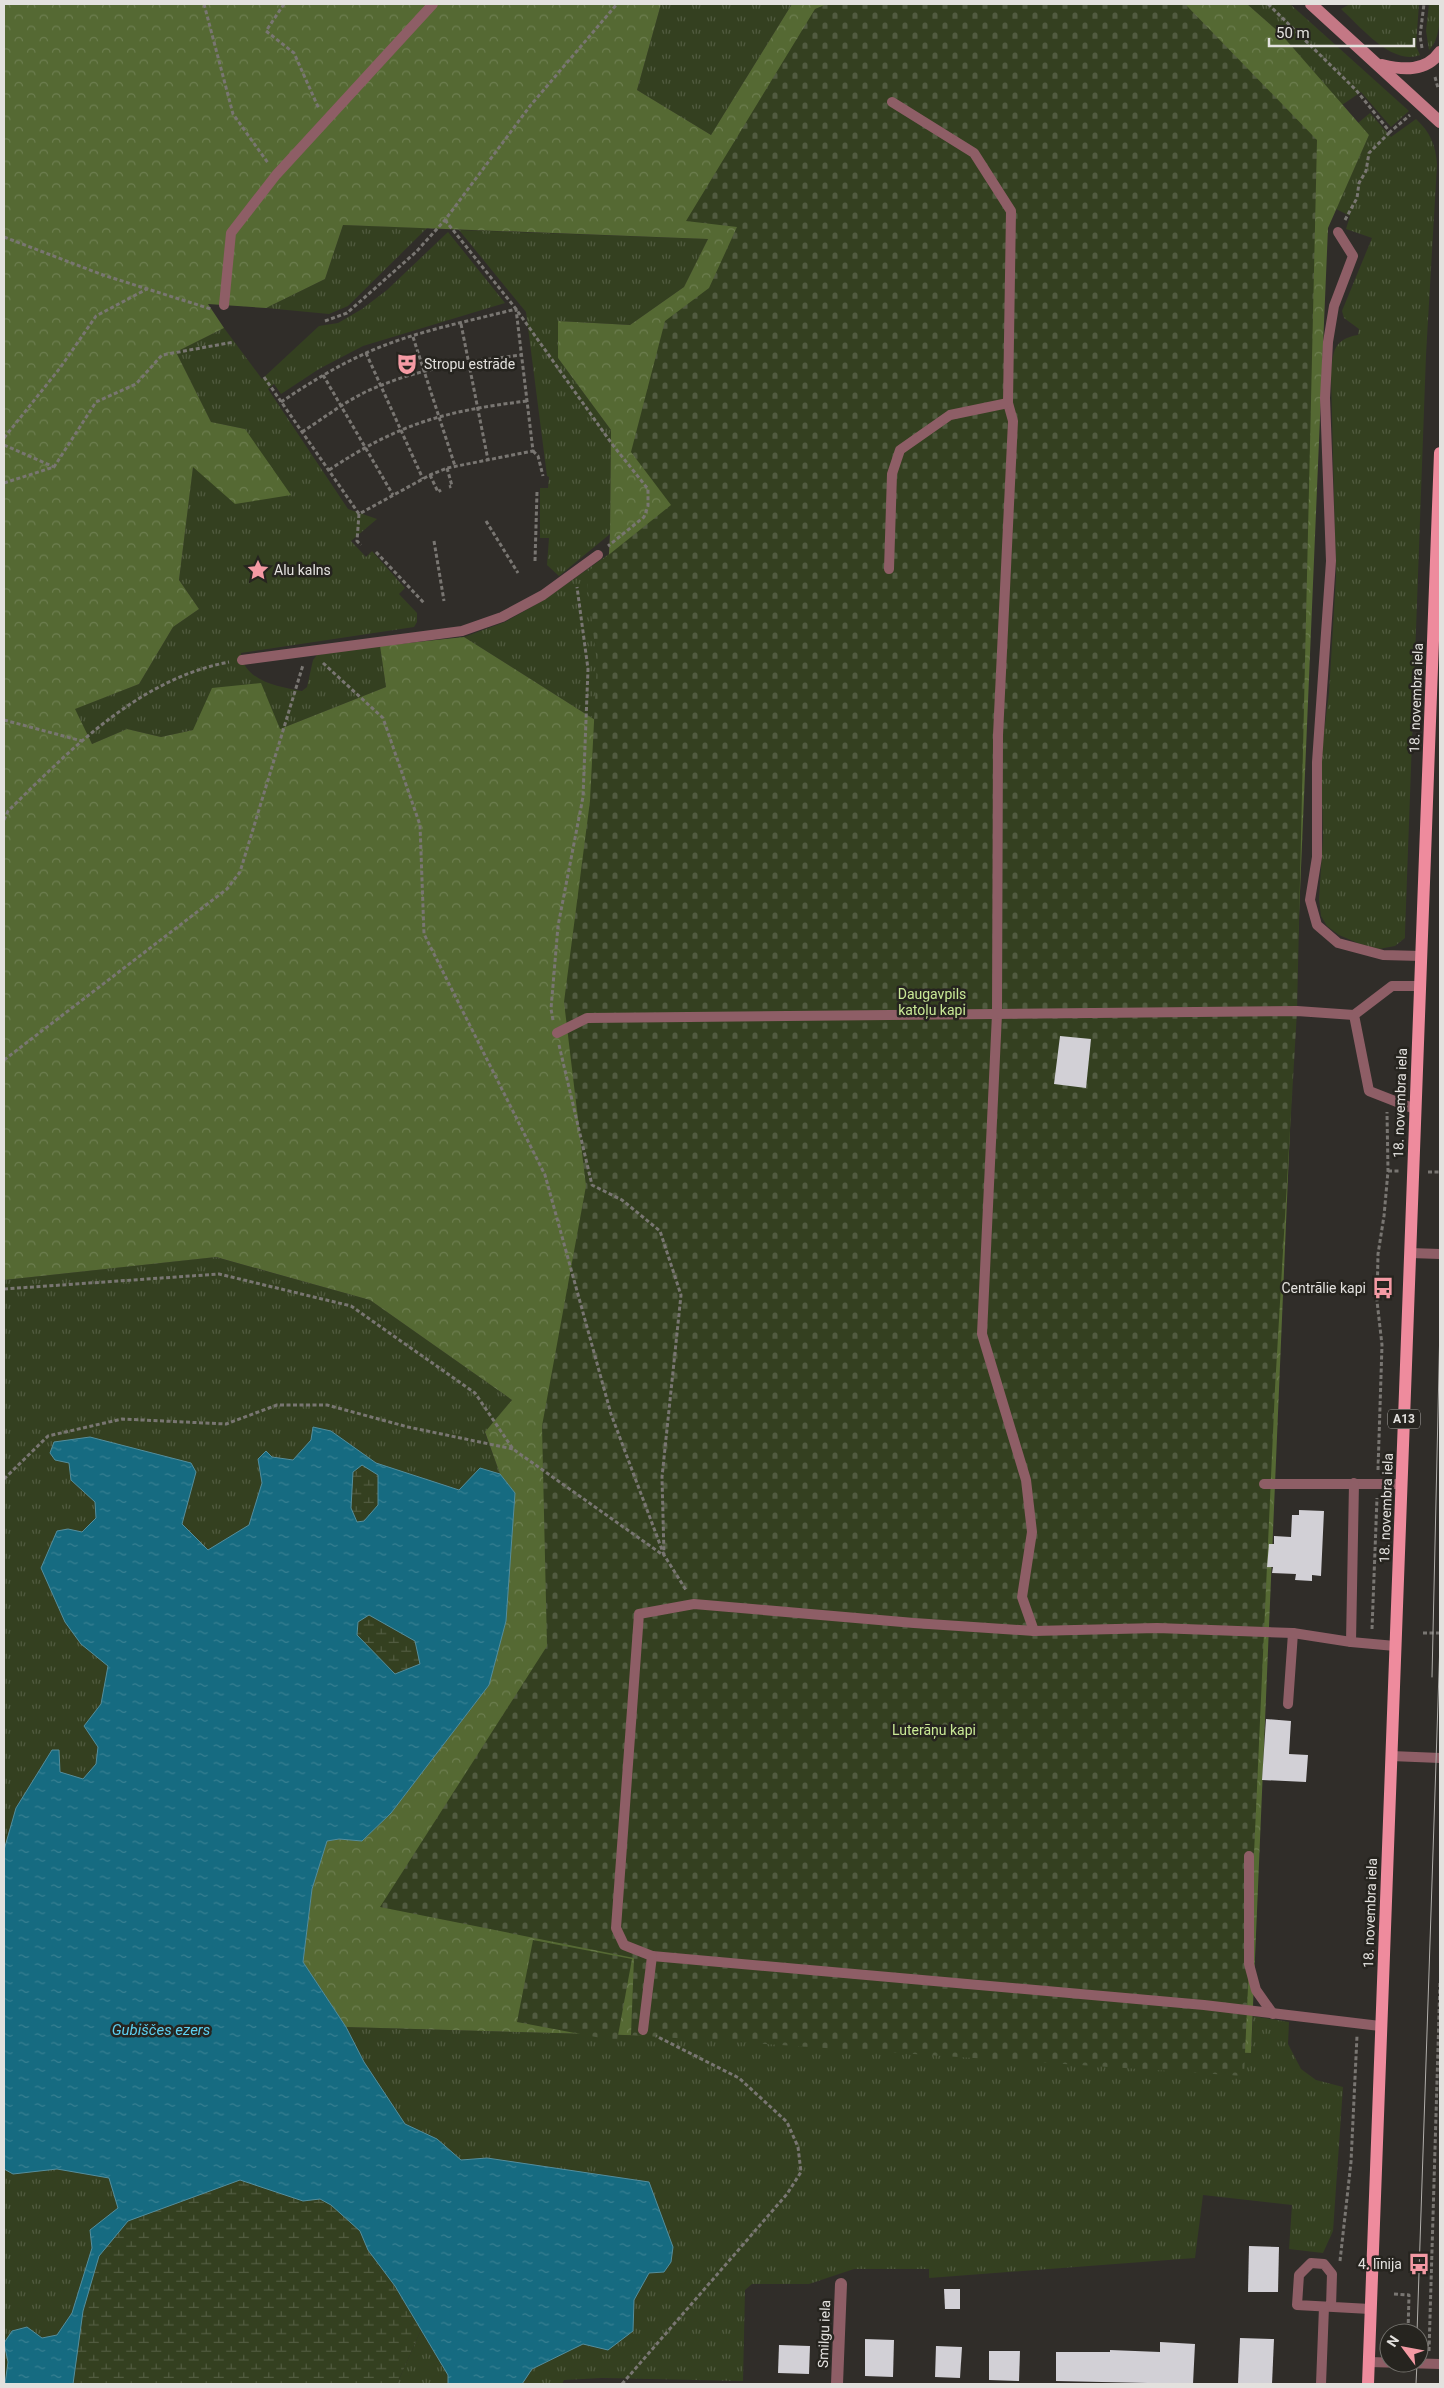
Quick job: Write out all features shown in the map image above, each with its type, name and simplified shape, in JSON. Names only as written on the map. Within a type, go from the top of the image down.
[{"type":"main road","name":"18. novembra iela","points":[[1368,2384],[1440,453]]},
{"type":"street","points":[[1311,4],[1440,122]]},
{"type":"street","points":[[1378,65],[1402,70],[1430,64],[1440,52]]},
{"type":"street","name":"Smilgu iela","points":[[837,2384],[841,2284]]},
{"type":"lane","points":[[224,305],[230,233],[276,175],[433,4]]},
{"type":"lane","points":[[892,102],[974,152],[1011,211],[1008,403],[1012,421],[998,735],[997,1014],[982,1334],[1026,1480],[1032,1532],[1022,1597],[1034,1631]]},
{"type":"lane","points":[[1338,232],[1353,256],[1334,306],[1328,342],[1325,398],[1331,561],[1317,762],[1317,857],[1310,900],[1316,925],[1338,943],[1384,955],[1421,956]]},
{"type":"lane","points":[[889,569],[892,474],[900,450],[950,415],[1008,403]]},
{"type":"lane","points":[[242,660],[462,630],[502,617],[543,595],[598,554]]},
{"type":"lane","points":[[557,1033],[587,1018],[1297,1011],[1354,1015],[1392,986],[1420,986]]},
{"type":"lane","points":[[1354,1015],[1369,1091],[1415,1109]]},
{"type":"lane","points":[[1410,1253],[1440,1254]]},
{"type":"lane","points":[[1351,1642],[1354,1483]]},
{"type":"lane","points":[[1264,1484],[1402,1484]]},
{"type":"lane","points":[[1380,2026],[1204,2004],[652,1956],[624,1945],[616,1928],[639,1614],[694,1604],[914,1623],[1034,1631],[1156,1628],[1293,1633],[1351,1642],[1395,1646]]},
{"type":"lane","points":[[1288,1704],[1293,1633]]},
{"type":"lane","points":[[1391,1756],[1440,1758]]},
{"type":"lane","points":[[1250,1856],[1249,1964],[1256,1990],[1273,2014]]},
{"type":"lane","points":[[644,2030],[652,1956]]},
{"type":"lane","points":[[1321,2384],[1327,2307],[1332,2274],[1324,2264],[1311,2263],[1300,2275],[1298,2305],[1327,2307],[1370,2309]]},
{"type":"lane","points":[[1369,2362],[1379,2362]]},
{"type":"lane","points":[[1429,2365],[1440,2364]]},
{"type":"path","points":[[204,4],[233,114],[276,175]]},
{"type":"path","points":[[284,4],[266,31],[294,53],[324,122]]},
{"type":"path","points":[[325,320],[347,313],[380,286],[416,252],[445,220],[530,106],[617,4]]},
{"type":"path","points":[[1268,4],[1356,90],[1390,132]]},
{"type":"path","points":[[1423,50],[1420,36],[1424,4]]},
{"type":"path","points":[[1338,232],[1357,198],[1359,183],[1366,171],[1369,154],[1412,112]]},
{"type":"path","points":[[445,220],[516,308],[612,444],[648,489],[648,506],[644,517],[598,554]]},
{"type":"path","points":[[4,237],[211,310]]},
{"type":"path","points":[[4,438],[60,368],[96,316],[147,289]]},
{"type":"path","points":[[281,402],[323,374],[366,353],[414,337],[516,308]]},
{"type":"path","points":[[516,308],[533,451],[538,456],[543,476]]},
{"type":"path","points":[[461,324],[488,460]]},
{"type":"path","points":[[414,337],[454,466]]},
{"type":"path","points":[[4,483],[54,467],[96,402],[136,384],[162,355],[234,342]]},
{"type":"path","points":[[366,353],[423,479]]},
{"type":"path","points":[[302,432],[342,406],[380,385],[468,361],[521,355]]},
{"type":"path","points":[[323,374],[393,496]]},
{"type":"path","points":[[264,377],[359,514],[357,541],[361,545]]},
{"type":"path","points":[[328,470],[365,446],[400,429],[438,416],[478,407],[527,401]]},
{"type":"path","points":[[4,445],[54,467]]},
{"type":"path","points":[[359,514],[430,475],[447,468],[533,451]]},
{"type":"path","points":[[447,468],[452,486],[449,487]]},
{"type":"path","points":[[430,475],[438,492],[441,490]]},
{"type":"path","points":[[535,561],[537,492]]},
{"type":"path","points":[[486,521],[518,572]]},
{"type":"path","points":[[434,540],[444,601]]},
{"type":"path","points":[[376,552],[424,603]]},
{"type":"path","points":[[575,571],[588,669],[583,797],[557,945],[551,1009],[592,1185],[622,1200],[660,1232],[681,1295],[662,1477],[664,1555]]},
{"type":"path","points":[[4,1060],[227,889],[240,872],[308,650],[383,718],[420,825],[424,934],[545,1175],[611,1414],[664,1555],[694,1604]]},
{"type":"path","points":[[4,820],[8,811],[61,759],[115,714],[175,679],[210,666],[242,660]]},
{"type":"path","points":[[4,720],[82,741]]},
{"type":"path","points":[[1372,1644],[1382,1344],[1377,1300],[1378,1254],[1388,1171],[1387,1098]]},
{"type":"path","points":[[1388,1171],[1399,1171]]},
{"type":"path","points":[[1424,1172],[1440,1172]]},
{"type":"path","points":[[4,1289],[219,1274],[350,1306],[475,1393],[513,1449],[664,1555]]},
{"type":"path","points":[[4,1479],[48,1436],[122,1419],[226,1424],[277,1405],[328,1404],[408,1427],[513,1449]]},
{"type":"path","points":[[1423,1633],[1440,1633]]},
{"type":"path","points":[[1429,2345],[1440,1981]]},
{"type":"path","points":[[622,2384],[787,2194],[801,2172],[798,2147],[787,2122],[739,2078],[644,2030]]},
{"type":"path","points":[[1394,2294],[1409,2295],[1408,2323]]},
{"type":"green space","name":"Luterāņu kapi","points":[[4,4],[661,4],[637,90],[711,135],[792,4],[1247,4],[1281,34],[1369,135],[1328,228],[1251,2053],[346,2027],[303,1962],[312,1889],[327,1841],[339,1839],[362,1841],[391,1813],[489,1685],[515,1493],[500,1474],[485,1432],[512,1400],[370,1300],[216,1257],[4,1280]],"holes":[[[343,225],[708,239],[684,287],[630,325],[558,321],[558,358],[611,430],[610,534],[600,723],[464,637],[380,646],[386,687],[280,729],[261,683],[212,688],[193,730],[161,737],[127,729],[92,744],[75,709],[139,684],[173,627],[199,609],[179,580],[193,467],[235,504],[291,495],[245,429],[211,422],[176,352],[224,328],[208,304],[266,308],[325,279]]]},
{"type":"green space","points":[[661,4],[792,4],[711,135],[637,90]]},
{"type":"green space","name":"Daugavpils katoļu kapi","points":[[827,4],[1185,4],[1317,140],[1297,1011],[1275,1388],[1244,2076],[631,2035],[634,1958],[380,1907],[547,1646],[542,1426],[586,1186],[564,1002],[590,801],[597,663],[586,573],[671,505],[631,452],[665,321],[709,288],[737,227],[686,221],[815,9]]},
{"type":"green space","points":[[1247,4],[1290,4],[1409,111],[1391,127],[1361,92],[1342,105],[1281,34]]},
{"type":"green space","points":[[1350,4],[1419,4],[1416,46],[1420,55],[1409,57],[1399,55],[1377,43],[1341,9]]},
{"type":"green space","points":[[1429,4],[1440,4],[1437,35],[1429,50],[1426,31]]},
{"type":"green space","points":[[1370,113],[1391,137],[1416,119],[1431,139],[1437,165],[1426,355],[1405,938],[1395,946],[1379,949],[1360,944],[1339,935],[1327,926],[1321,916],[1319,899],[1323,837],[1321,755],[1329,693],[1336,577],[1331,374],[1334,353],[1339,343],[1358,335],[1359,329],[1344,318],[1342,311],[1372,238],[1346,229],[1350,216],[1336,209],[1369,135],[1358,123]]},
{"type":"green space","points":[[343,225],[427,228],[348,306],[329,314],[266,308],[325,279]]},
{"type":"green space","points":[[459,230],[708,239],[684,287],[630,325],[558,321],[558,358],[611,430],[610,534],[559,576],[547,565],[549,538],[540,538],[540,488],[548,488],[549,477],[547,476],[526,312]]},
{"type":"green space","points":[[448,232],[505,303],[363,346],[319,369],[281,394],[274,384],[268,389],[348,509],[377,519],[351,541],[366,557],[372,551],[405,588],[399,594],[417,613],[417,622],[414,627],[241,653],[243,663],[255,676],[264,681],[273,685],[302,691],[307,687],[313,660],[317,655],[380,646],[386,687],[280,729],[193,730],[161,737],[127,729],[92,744],[74,709],[139,684],[173,627],[199,609],[179,580],[193,466],[245,429],[211,422],[176,352],[224,328],[262,379],[319,326],[338,323],[362,309],[387,290]]},
{"type":"green space","points":[[609,554],[600,723],[464,637],[505,622],[544,600]]},
{"type":"green space","points":[[215,1257],[370,1300],[512,1400],[485,1433],[500,1474],[480,1468],[460,1490],[376,1463],[331,1431],[314,1427],[311,1440],[293,1460],[272,1457],[258,1459],[262,1483],[249,1525],[208,1550],[182,1524],[196,1472],[69,1462],[71,1480],[95,1502],[96,1518],[82,1532],[68,1529],[41,1568],[65,1622],[81,1644],[108,1666],[101,1704],[84,1726],[98,1747],[96,1764],[83,1779],[60,1772],[59,1750],[52,1750],[16,1808],[4,1850],[4,1280]]},
{"type":"green space","name":"Gubiščes ezers","points":[[313,1427],[331,1431],[376,1463],[459,1490],[480,1468],[500,1474],[515,1493],[506,1621],[489,1685],[339,1839],[327,1841],[312,1889],[303,1962],[364,2062],[405,2124],[437,2139],[360,2231],[368,2250],[395,2286],[421,2330],[397,2384],[5,2384],[8,2362],[4,2343],[12,2331],[27,2327],[42,2338],[57,2335],[72,2313],[92,2248],[90,2230],[118,2208],[109,2178],[57,2169],[13,2174],[4,2169],[4,1850],[16,1808],[52,1750],[59,1750],[60,1772],[83,1779],[96,1764],[98,1747],[84,1726],[101,1704],[108,1666],[81,1644],[65,1622],[41,1568],[57,1531],[73,1552],[96,1518],[95,1502],[71,1480],[69,1463],[55,1460],[50,1453],[54,1442],[90,1437],[191,1463],[196,1472],[182,1524],[208,1550],[249,1525],[293,1460],[311,1440]]},
{"type":"green space","points":[[533,1940],[632,1959],[617,2041],[517,2022]]},
{"type":"green space","points":[[1253,2016],[1289,2022],[1288,2044],[1301,2069],[1316,2080],[1343,2087],[1333,2231],[1323,2253],[1289,2249],[1292,2205],[1203,2195],[1195,2258],[929,2278],[929,2269],[854,2269],[809,2284],[752,2284],[745,2290],[743,2381],[602,2378],[564,2380],[562,2384],[522,2384],[532,2369],[583,2344],[608,2350],[632,2331],[634,2300],[649,2273],[671,2262],[673,2247],[649,2182],[487,2158],[461,2160],[437,2139],[405,2124],[364,2062],[346,2027],[1251,2053]]},
{"type":"green space","points":[[4,2169],[13,2174],[57,2169],[109,2178],[118,2209],[90,2230],[92,2248],[72,2313],[57,2335],[42,2338],[27,2327],[4,2344]]},
{"type":"green space","points":[[421,2330],[448,2375],[448,2384],[397,2384]]},
{"type":"green space","points":[[4,2344],[8,2362],[5,2384],[4,2384]]},
{"type":"water","name":"Gubiščes ezers","points":[[313,1427],[331,1431],[376,1463],[459,1490],[480,1468],[500,1474],[515,1493],[506,1621],[489,1685],[391,1813],[362,1841],[339,1839],[327,1841],[312,1889],[303,1962],[346,2027],[364,2062],[405,2124],[437,2139],[461,2160],[487,2158],[649,2182],[673,2247],[671,2262],[664,2272],[649,2273],[634,2300],[633,2331],[608,2350],[583,2344],[532,2369],[522,2384],[448,2384],[448,2375],[395,2286],[368,2250],[360,2231],[331,2205],[320,2199],[303,2201],[240,2180],[128,2221],[99,2256],[83,2311],[73,2384],[5,2384],[8,2362],[4,2343],[12,2331],[27,2327],[42,2338],[57,2335],[72,2313],[92,2248],[90,2230],[118,2208],[109,2178],[57,2169],[13,2174],[4,2169],[4,1850],[16,1808],[52,1750],[59,1750],[60,1772],[83,1779],[96,1764],[98,1747],[84,1726],[101,1704],[108,1666],[81,1644],[65,1622],[41,1568],[57,1531],[68,1529],[82,1532],[96,1518],[95,1502],[71,1480],[69,1463],[55,1460],[50,1453],[54,1442],[90,1437],[191,1463],[196,1472],[182,1524],[208,1550],[249,1525],[262,1483],[258,1459],[266,1451],[272,1457],[293,1460],[311,1440]],"holes":[[[362,1465],[378,1475],[378,1505],[364,1521],[357,1522],[351,1508],[353,1472]],[[369,1615],[415,1641],[420,1664],[395,1674],[357,1635],[358,1622]]]},
{"type":"building","points":[[1060,1036],[1091,1039],[1086,1088],[1054,1084]]},
{"type":"building","points":[[1299,1510],[1324,1511],[1321,1576],[1312,1575],[1312,1581],[1295,1580],[1296,1574],[1272,1573],[1273,1567],[1267,1567],[1269,1544],[1274,1544],[1274,1536],[1291,1537],[1292,1515],[1299,1515]]},
{"type":"building","points":[[1266,1719],[1291,1721],[1289,1754],[1308,1755],[1306,1782],[1262,1780]]},
{"type":"building","points":[[1249,2246],[1279,2247],[1278,2292],[1248,2292]]},
{"type":"building","points":[[944,2289],[960,2289],[960,2309],[945,2309]]},
{"type":"building","points":[[1240,2338],[1274,2339],[1272,2384],[1238,2384]]},
{"type":"building","points":[[865,2339],[894,2340],[893,2377],[865,2376]]},
{"type":"building","points":[[1160,2342],[1195,2344],[1193,2384],[1056,2381],[1056,2352],[1110,2352],[1110,2350],[1160,2352]]},
{"type":"building","points":[[779,2345],[810,2346],[809,2374],[778,2373]]},
{"type":"building","points":[[936,2346],[962,2347],[960,2378],[935,2377]]},
{"type":"building","points":[[989,2351],[1020,2351],[1019,2381],[989,2380]]},
{"type":"tram line","points":[[1432,1677],[1440,1324]]},
{"type":"tram line","points":[[1417,2323],[1440,1642]]},
{"type":"tram line","points":[[1416,2384],[1417,2373]]},
{"type":"place","name":"Stropu estrāde","points":[[407,364]]},
{"type":"place","name":"Alu kalns","points":[[258,570]]},
{"type":"place","name":"Centrālie kapi","points":[[1383,1288]]},
{"type":"place","name":"4. līnija","points":[[1419,2264]]}]
